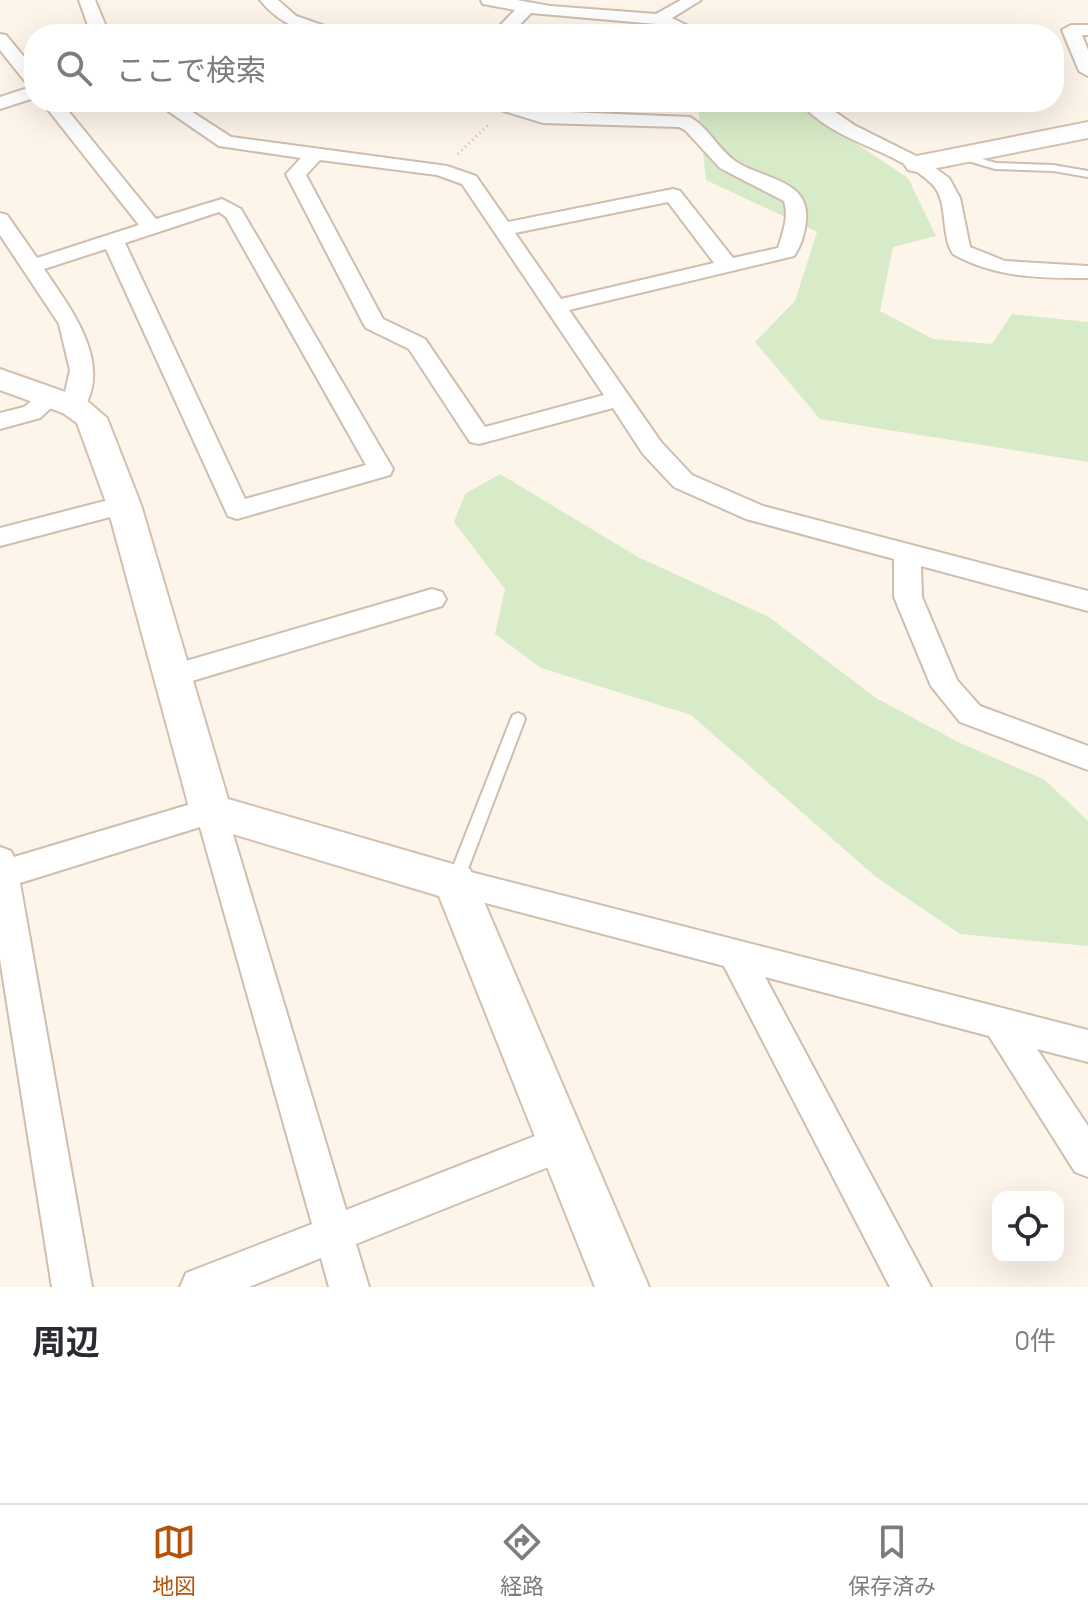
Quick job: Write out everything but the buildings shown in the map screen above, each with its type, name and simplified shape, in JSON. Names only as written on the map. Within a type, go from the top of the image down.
[{"type":"street","points":[[87,0],[96,24]]},
{"type":"street","points":[[268,0],[290,20],[301,24]]},
{"type":"street","points":[[489,0],[526,8],[557,3],[659,19],[671,24]]},
{"type":"street","points":[[659,19],[693,0]]},
{"type":"street","points":[[511,24],[526,8]]},
{"type":"street","points":[[1088,30],[1071,30],[1088,71]]},
{"type":"street","points":[[0,39],[24,69]]},
{"type":"street","points":[[0,103],[24,95]]},
{"type":"street","points":[[59,112],[152,227]]},
{"type":"street","points":[[180,112],[226,142],[440,170],[469,180],[652,448],[683,481],[755,513],[1088,601]]},
{"type":"street","points":[[527,112],[543,117],[683,121],[702,131],[714,152],[729,166],[792,195],[798,206],[796,228],[787,252],[756,262],[554,307]]},
{"type":"street","points":[[823,112],[847,129],[917,164],[942,182],[950,198],[960,250],[978,261],[1003,267],[1088,272]]},
{"type":"street","points":[[917,164],[1088,130]]},
{"type":"street","points":[[315,154],[296,174],[374,323],[417,344],[479,436],[619,399]]},
{"type":"street","points":[[502,229],[673,195],[728,266]]},
{"type":"street","points":[[33,266],[152,227],[222,205],[234,213],[381,469],[237,510],[113,240]]},
{"type":"street","points":[[0,219],[70,324],[82,370],[63,401],[0,421]]},
{"type":"street","points":[[0,379],[63,401],[91,418],[124,505],[349,1287]]},
{"type":"street","points":[[0,537],[124,505]]},
{"type":"street","points":[[907,554],[908,597],[945,686],[970,714],[1088,758]]},
{"type":"street","points":[[172,676],[432,599]]},
{"type":"street","points":[[72,1287],[1,869],[211,811],[455,882],[1088,1046]]},
{"type":"street","points":[[455,882],[622,1287]]},
{"type":"street","points":[[734,953],[911,1287]]},
{"type":"street","points":[[1001,1025],[1088,1159]]},
{"type":"street","points":[[200,1287],[563,1143]]},
{"type":"lane","points":[[958,154],[995,166],[1053,168],[1088,174]]},
{"type":"lane","points":[[455,882],[518,719]]},
{"type":"path","points":[[440,170],[494,112]]},
{"type":"green space","points":[[699,112],[809,112],[908,178],[936,236],[893,247],[880,311],[933,339],[992,344],[1012,314],[1088,322],[1088,462],[820,419],[755,342],[795,301],[817,232],[706,180]]},
{"type":"green space","points":[[500,474],[638,557],[769,617],[876,698],[958,742],[1045,780],[1088,821],[1088,946],[960,934],[876,877],[691,715],[541,668],[495,634],[505,589],[454,522],[465,494]]}]
